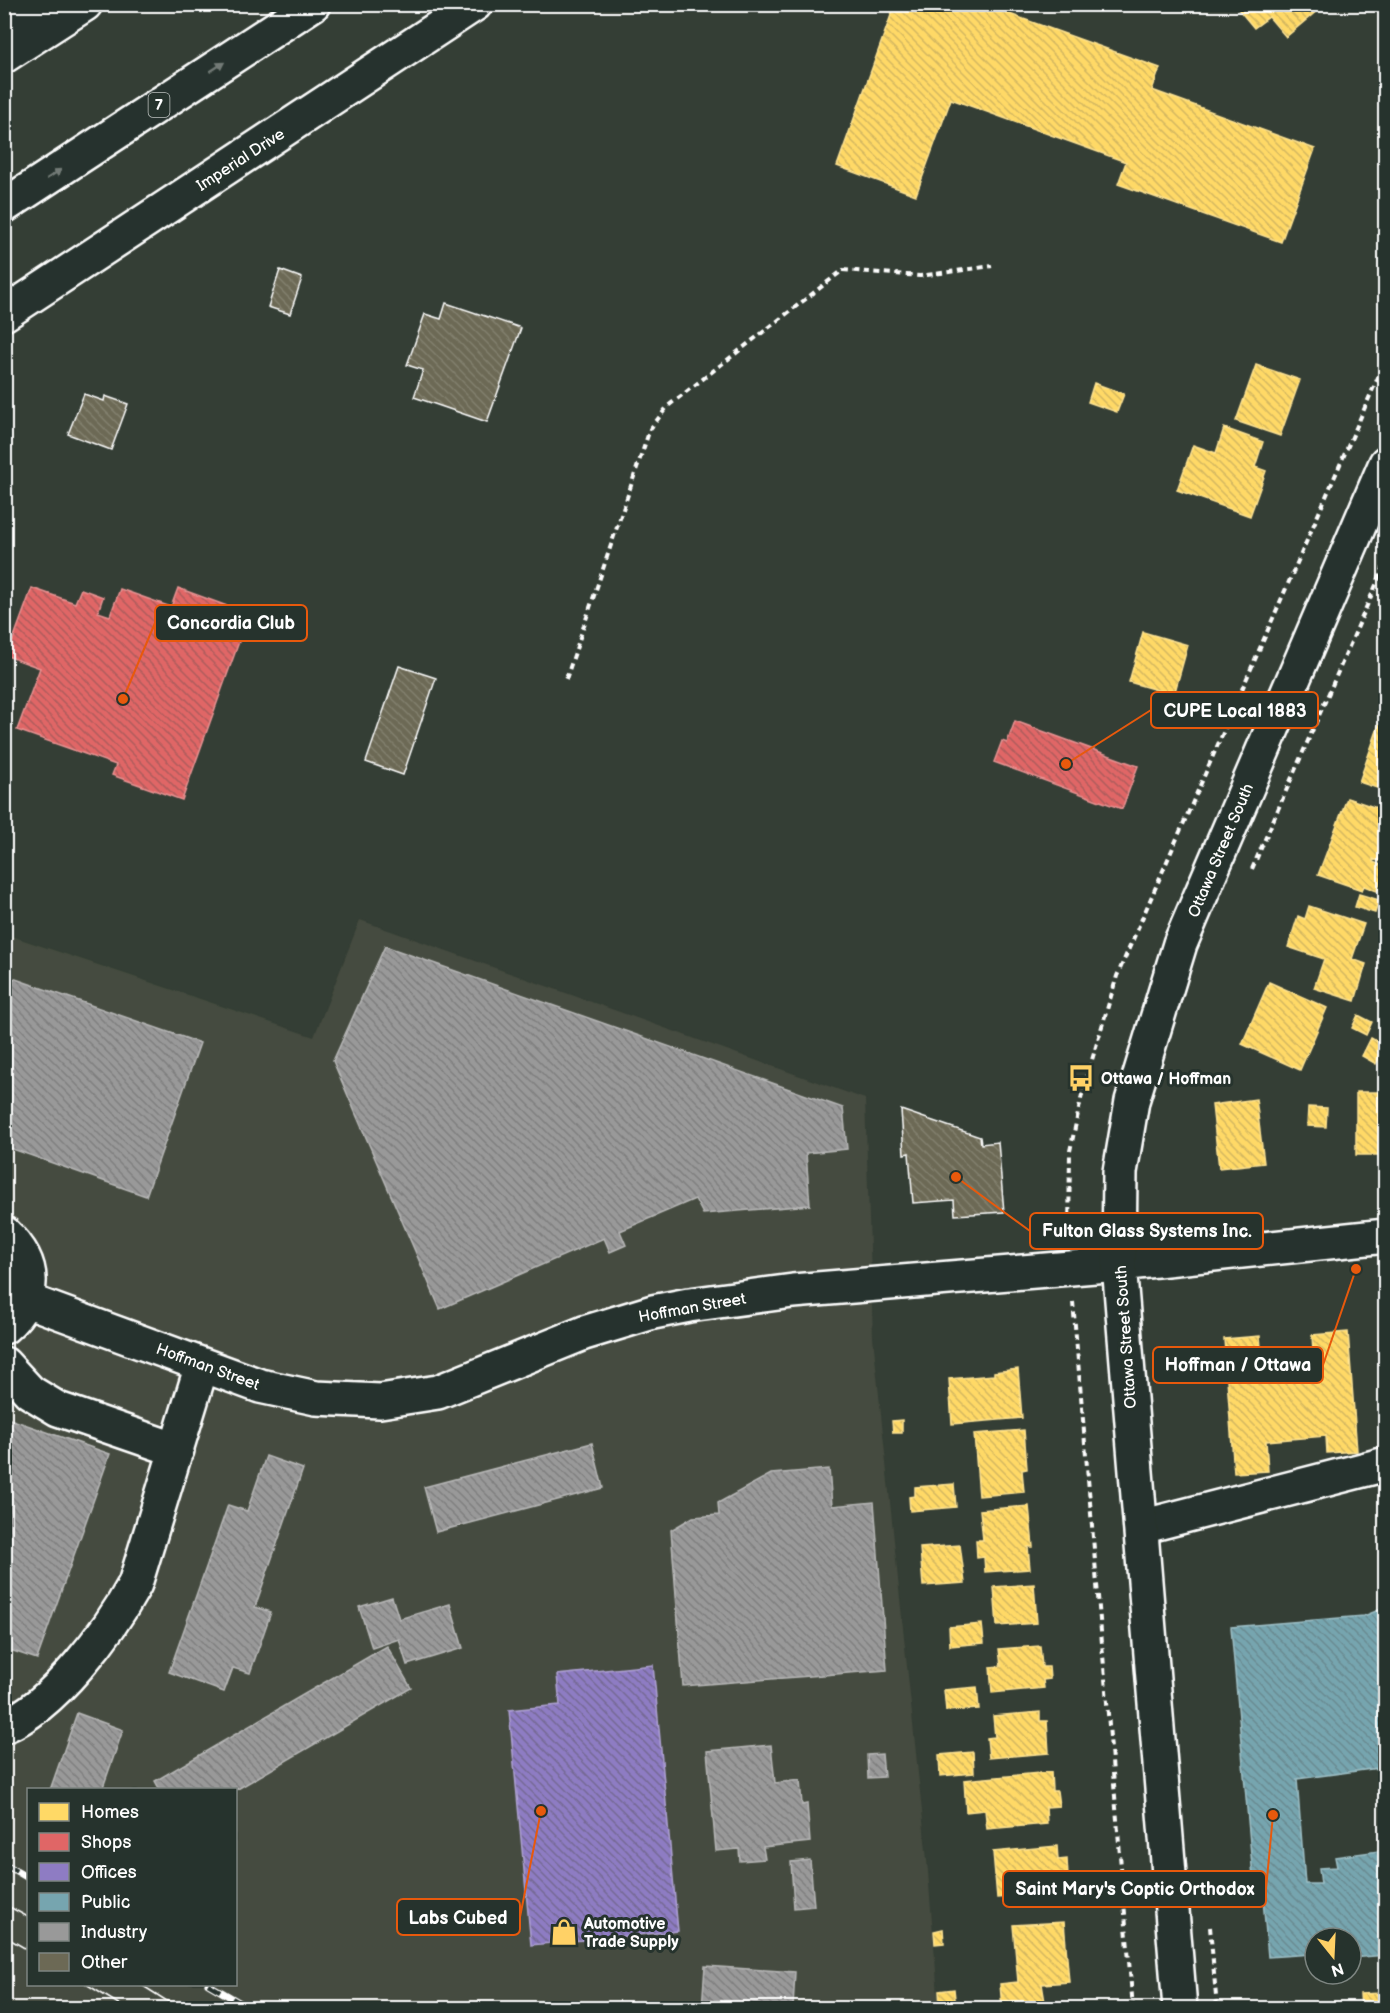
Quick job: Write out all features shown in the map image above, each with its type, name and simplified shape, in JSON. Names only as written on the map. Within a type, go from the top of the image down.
[{"type":"main road","points":[[4,48],[36,4]]},
{"type":"main road","points":[[4,56],[85,4]]},
{"type":"main road","name":"7","points":[[4,206],[314,4]]},
{"type":"main road","name":"Imperial Drive","points":[[4,314],[475,4]]},
{"type":"main road","name":"Ottawa Street South","points":[[1180,2008],[1119,1264],[1120,1172],[1132,1101],[1180,944],[1386,463]]},
{"type":"main road","points":[[4,1233],[19,1246],[27,1263],[30,1282],[26,1300],[17,1316],[4,1327]]},
{"type":"main road","name":"Hoffman Street","points":[[26,1300],[260,1386],[316,1398],[352,1401],[408,1398],[460,1385],[620,1321],[689,1305],[793,1291],[1119,1264],[1386,1236]]},
{"type":"main road","points":[[4,1364],[30,1392],[58,1409],[177,1450]]},
{"type":"main road","points":[[4,1726],[14,1722],[56,1691],[121,1608],[135,1584],[202,1365]]},
{"type":"main road","points":[[1141,1527],[1386,1464]]},
{"type":"path","points":[[566,679],[650,429],[668,406],[843,270],[920,276],[992,266]]},
{"type":"path","points":[[1069,1228],[1070,1151],[1083,1090],[1117,976],[1386,359]]},
{"type":"path","points":[[1247,880],[1386,562]]},
{"type":"path","points":[[1073,1310],[1133,2008]]},
{"type":"shaded area","points":[[360,920],[865,1099],[873,1337],[927,1860],[939,2008],[5,2008],[5,934],[314,1037]]},
{"type":"building: Homes","points":[[895,4],[982,4],[1160,68],[1152,90],[1315,149],[1281,242],[1118,184],[1126,162],[951,99],[916,195],[837,166]]},
{"type":"building: Homes","points":[[1234,4],[1325,4],[1286,37],[1269,17],[1254,28]]},
{"type":"building: Homes","points":[[1256,365],[1300,380],[1280,436],[1236,421]]},
{"type":"building: Homes","points":[[1094,383],[1124,394],[1117,412],[1088,402]]},
{"type":"building: Homes","points":[[1224,428],[1263,442],[1255,467],[1266,471],[1250,516],[1177,490],[1193,445],[1216,453]]},
{"type":"building: Homes","points":[[1143,632],[1188,645],[1174,695],[1129,682]]},
{"type":"building: Homes","points":[[1386,666],[1386,684],[1379,682]]},
{"type":"building: Homes","points":[[1380,722],[1386,724],[1386,791],[1359,782]]},
{"type":"building: Homes","points":[[1347,798],[1386,811],[1382,830],[1386,835],[1386,863],[1373,859],[1373,862],[1386,867],[1377,891],[1364,886],[1362,890],[1318,875]]},
{"type":"building: Homes","points":[[1359,894],[1379,900],[1375,913],[1355,907]]},
{"type":"building: Homes","points":[[1309,906],[1364,924],[1352,959],[1366,964],[1355,1001],[1314,988],[1324,959],[1288,947],[1298,916],[1305,919]]},
{"type":"building: Homes","points":[[1269,982],[1327,1008],[1300,1070],[1242,1044]]},
{"type":"building: Homes","points":[[1358,1015],[1372,1022],[1366,1035],[1352,1028]]},
{"type":"building: Homes","points":[[1371,1038],[1385,1046],[1376,1064],[1362,1056]]},
{"type":"building: Homes","points":[[1356,1092],[1386,1092],[1386,1155],[1356,1155]]},
{"type":"building: Homes","points":[[1256,1099],[1264,1163],[1219,1168],[1212,1105]]},
{"type":"building: Homes","points":[[1308,1107],[1327,1108],[1326,1127],[1307,1126]]},
{"type":"building: Homes","points":[[1348,1332],[1357,1451],[1327,1453],[1326,1436],[1266,1441],[1268,1471],[1234,1473],[1224,1339],[1260,1336],[1263,1372],[1314,1368],[1312,1335]]},
{"type":"building: Homes","points":[[1018,1369],[1022,1418],[952,1424],[949,1379],[994,1375],[994,1372]]},
{"type":"building: Homes","points":[[902,1420],[902,1433],[893,1433],[892,1421]]},
{"type":"building: Homes","points":[[1024,1430],[1027,1469],[1022,1470],[1024,1492],[979,1496],[974,1434]]},
{"type":"building: Homes","points":[[954,1484],[956,1507],[910,1511],[909,1497],[915,1496],[915,1487]]},
{"type":"building: Homes","points":[[1029,1506],[1033,1547],[1028,1547],[1030,1569],[985,1572],[984,1557],[977,1558],[976,1540],[983,1540],[980,1510]]},
{"type":"building: Homes","points":[[960,1545],[965,1583],[923,1586],[920,1548]]},
{"type":"building: Homes","points":[[1034,1584],[1037,1623],[997,1626],[994,1587]]},
{"type":"building: Homes","points":[[982,1624],[984,1643],[950,1646],[949,1627]]},
{"type":"building: Homes","points":[[1040,1646],[1042,1667],[1049,1667],[1050,1679],[1043,1680],[1044,1688],[992,1693],[990,1667],[1001,1666],[999,1649]]},
{"type":"building: Homes","points":[[977,1687],[979,1709],[946,1711],[944,1690]]},
{"type":"building: Homes","points":[[1040,1712],[1040,1721],[1047,1721],[1049,1753],[989,1758],[987,1738],[995,1737],[993,1716]]},
{"type":"building: Homes","points":[[973,1752],[974,1773],[940,1776],[939,1755]]},
{"type":"building: Homes","points":[[1051,1772],[1052,1791],[1057,1791],[1059,1806],[1046,1807],[1047,1824],[987,1829],[985,1810],[966,1812],[964,1780]]},
{"type":"building: Homes","points":[[1057,1846],[1058,1860],[1067,1859],[1068,1877],[1060,1878],[1061,1893],[997,1898],[993,1852]]},
{"type":"building: Homes","points":[[1064,1922],[1069,1982],[1042,1984],[1046,2008],[1002,2008],[1000,1984],[1018,1982],[1013,1925]]},
{"type":"building: Homes","points":[[943,1929],[944,1943],[935,1944],[934,1931]]},
{"type":"building: Homes","points":[[954,1989],[956,2008],[940,2008],[939,1991]]},
{"type":"building: Homes","points":[[1384,1993],[1385,2008],[1361,2008],[1360,1994]]},
{"type":"building: Shops","points":[[32,588],[75,603],[81,589],[103,597],[98,612],[110,616],[120,589],[171,607],[178,588],[249,614],[182,800],[112,775],[116,765],[17,730],[40,668],[7,656]]},
{"type":"building: Shops","points":[[1015,721],[1138,766],[1122,809],[994,762],[1002,741],[1007,743]]},
{"type":"building: Offices","points":[[653,1665],[678,1931],[531,1945],[509,1710],[560,1705],[557,1675]]},
{"type":"building: Public","points":[[1386,1607],[1386,1767],[1297,1779],[1305,1884],[1321,1884],[1319,1868],[1337,1867],[1335,1857],[1386,1850],[1386,1955],[1363,1957],[1363,1926],[1303,1926],[1303,1955],[1268,1957],[1261,1876],[1253,1877],[1231,1627],[1364,1616]]},
{"type":"building: Industry","points":[[385,946],[843,1108],[847,1149],[806,1153],[810,1205],[703,1214],[695,1199],[620,1231],[626,1245],[610,1252],[604,1238],[440,1309],[333,1061]]},
{"type":"building: Industry","points":[[4,975],[200,1043],[146,1196],[4,1146]]},
{"type":"building: Industry","points":[[4,1417],[110,1454],[37,1659],[4,1648]]},
{"type":"building: Industry","points":[[592,1443],[603,1488],[436,1532],[424,1487]]},
{"type":"building: Industry","points":[[266,1456],[303,1469],[255,1607],[271,1612],[250,1673],[233,1668],[224,1692],[169,1672],[228,1505],[247,1511]]},
{"type":"building: Industry","points":[[829,1469],[832,1506],[874,1502],[887,1670],[683,1686],[671,1530],[693,1517],[719,1515],[718,1503],[771,1474]]},
{"type":"building: Industry","points":[[392,1597],[399,1619],[450,1604],[463,1648],[407,1665],[399,1639],[372,1648],[359,1607]]},
{"type":"building: Industry","points":[[387,1646],[411,1688],[237,1789],[159,1788],[155,1781]]},
{"type":"building: Industry","points":[[77,1713],[123,1730],[103,1788],[51,1788]]},
{"type":"building: Industry","points":[[771,1745],[775,1783],[800,1780],[802,1805],[807,1804],[810,1842],[763,1847],[765,1859],[740,1861],[739,1849],[716,1851],[707,1751]]},
{"type":"building: Industry","points":[[882,1754],[884,1777],[868,1778],[867,1755]]},
{"type":"building: Industry","points":[[810,1860],[814,1906],[794,1908],[791,1862]]},
{"type":"building: Industry","points":[[705,1966],[795,1972],[793,2008],[702,2008]]},
{"type":"building: Industry","points":[[65,2002],[76,2008],[61,2008]]},
{"type":"building: Other","points":[[280,270],[302,278],[290,314],[268,307]]},
{"type":"building: Other","points":[[446,303],[521,328],[487,422],[414,397],[423,370],[407,365],[425,314],[441,319]]},
{"type":"building: Other","points":[[84,394],[104,401],[105,396],[128,404],[111,450],[68,434]]},
{"type":"building: Other","points":[[399,666],[436,678],[403,775],[366,762]]},
{"type":"building: Other","points":[[901,1110],[980,1137],[981,1144],[998,1142],[1004,1212],[955,1215],[954,1200],[913,1203],[909,1153],[904,1154]]},
{"type":"tram line","points":[[4,1904],[27,1916]]},
{"type":"tram line","points":[[4,1936],[27,1949]]},
{"type":"tram line","points":[[89,1986],[125,2008]]},
{"type":"tram line","points":[[143,1986],[178,2008]]},
{"type":"railway","points":[[4,1864],[27,1877]]},
{"type":"railway","points":[[211,1986],[249,2008]]},
{"type":"place","name":"Concordia Club","points":[[123,699]]},
{"type":"place","name":"CUPE Local 1883","points":[[1066,764]]},
{"type":"place","name":"Ottawa / Hoffman","points":[[1081,1078]]},
{"type":"place","name":"Fulton Glass Systems Inc.","points":[[956,1177]]},
{"type":"place","name":"Hoffman / Ottawa","points":[[1356,1269]]},
{"type":"place","name":"Labs Cubed","points":[[541,1811]]},
{"type":"place","name":"Saint Mary's Coptic Orthodox","points":[[1273,1815]]},
{"type":"place","name":"Automotive Trade Supply","points":[[564,1932]]}]
